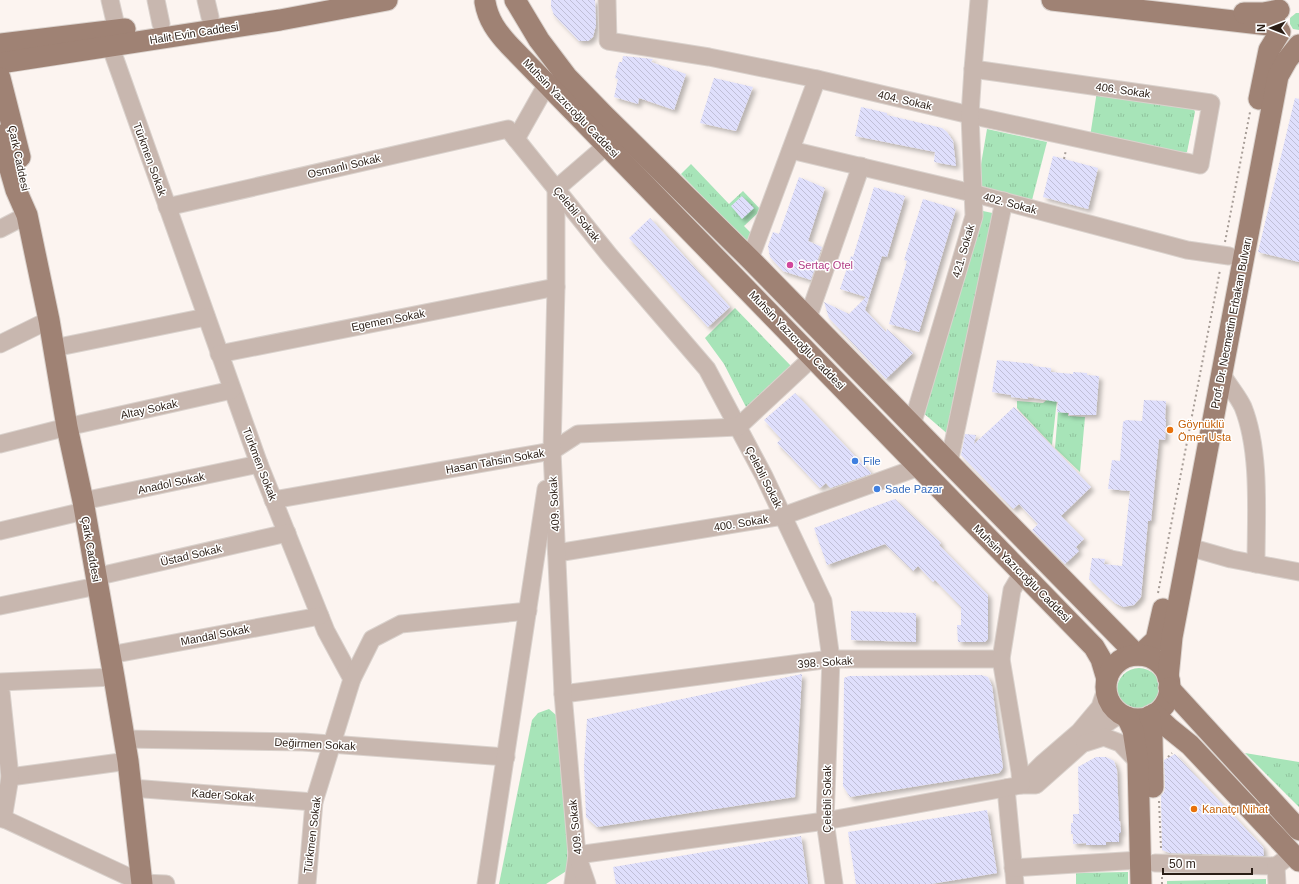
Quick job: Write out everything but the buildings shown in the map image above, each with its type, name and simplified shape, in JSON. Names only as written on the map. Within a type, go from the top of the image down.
[{"type":"main road","name":"Halit Evin Caddesi","points":[[0,63],[162,24],[208,9],[314,0]]},
{"type":"main road","name":"Halit Evin Caddesi","points":[[0,44],[111,36],[280,20],[387,0]]},
{"type":"main road","points":[[483,1],[500,5],[512,0]]},
{"type":"main road","name":"Muhsin Yazıcıoğlu Caddesi","points":[[515,0],[539,40],[567,77],[750,259],[1138,655]]},
{"type":"main road","points":[[1052,0],[1178,14],[1282,12],[1290,39],[1299,40]]},
{"type":"main road","name":"Muhsin Yazıcıoğlu Caddesi","points":[[483,1],[491,22],[498,33],[1094,647],[1101,659],[1106,684]]},
{"type":"main road","name":"Prof. Dr. Necmettin Erbakan Bulvarı","points":[[1138,655],[1156,640],[1162,615],[1226,255],[1269,50],[1282,12]]},
{"type":"main road","name":"Prof. Dr. Necmettin Erbakan Bulvarı","points":[[1169,683],[1172,637],[1278,76],[1287,60],[1299,45]]},
{"type":"main road","name":"Çark Caddesi","points":[[0,78],[27,187],[27,215],[49,320],[67,427],[114,677],[128,761],[142,883]]},
{"type":"main road","name":"Çark Caddesi","points":[[0,136],[16,190],[27,215]]},
{"type":"main road","points":[[1118,636],[1130,644],[1136,645],[1148,643],[1155,636],[1162,615]]},
{"type":"main road","points":[[1169,683],[1167,699],[1162,708],[1152,715],[1143,718],[1132,718],[1125,716],[1114,708],[1108,699],[1106,684],[1111,670],[1118,662],[1127,657],[1138,655],[1147,656],[1156,661],[1164,668],[1169,683],[1299,830]]},
{"type":"main road","points":[[1152,715],[1169,728],[1181,749],[1289,861]]},
{"type":"main road","points":[[1152,715],[1152,862],[1155,884]]},
{"type":"main road","points":[[1125,716],[1151,763]]},
{"type":"main road","points":[[1151,763],[1165,751],[1173,747],[1181,749]]},
{"type":"main road","points":[[1141,884],[1152,862]]},
{"type":"street","name":"Türkmen Sokak","points":[[110,0],[111,36],[167,207],[258,464],[326,631],[352,679],[314,802],[307,884]]},
{"type":"street","points":[[156,0],[162,24]]},
{"type":"street","name":"404. Sokak","points":[[607,0],[608,41],[709,57],[817,79],[970,115],[1200,165]]},
{"type":"street","name":"421. Sokak","points":[[912,425],[974,216],[970,115],[979,0]]},
{"type":"street","name":"406. Sokak","points":[[973,69],[1211,102],[1200,165]]},
{"type":"street","points":[[750,259],[817,79]]},
{"type":"street","points":[[516,139],[547,84]]},
{"type":"street","name":"Osmanlı Sokak","points":[[167,207],[508,129],[516,139]]},
{"type":"street","name":"Çelebli Sokak","points":[[516,139],[610,256],[707,369],[783,516],[823,601],[830,659],[825,821],[834,884]]},
{"type":"street","points":[[556,189],[607,145]]},
{"type":"street","name":"402. Sokak","points":[[791,150],[1004,201],[1187,250],[1226,255]]},
{"type":"street","points":[[808,318],[861,166]]},
{"type":"street","name":"409. Sokak","points":[[556,189],[556,286],[552,452],[562,694],[577,855],[587,884]]},
{"type":"street","points":[[949,463],[1004,201]]},
{"type":"street","points":[[0,229],[27,215]]},
{"type":"street","name":"Egemen Sokak","points":[[219,354],[556,286]]},
{"type":"street","points":[[54,348],[206,317]]},
{"type":"street","points":[[0,344],[49,320]]},
{"type":"street","points":[[738,427],[813,357]]},
{"type":"street","points":[[1222,374],[1242,406],[1253,443],[1256,504],[1256,564]]},
{"type":"street","name":"Altay Sokak","points":[[0,444],[67,427],[232,390]]},
{"type":"street","name":"Hasan Tahsin Sokak","points":[[273,500],[552,452],[578,434],[738,427]]},
{"type":"street","points":[[486,884],[552,452]]},
{"type":"street","name":"Anadol Sokak","points":[[0,531],[83,506],[258,464]]},
{"type":"street","name":"400. Sokak","points":[[557,553],[783,516],[919,468]]},
{"type":"street","name":"Üstad Sokak","points":[[0,606],[287,533]]},
{"type":"street","points":[[1189,547],[1231,559],[1299,572]]},
{"type":"street","points":[[1022,574],[1012,590],[1001,659],[1020,772],[1013,786],[1012,880],[1152,862],[1289,861],[1277,884]]},
{"type":"street","points":[[352,679],[372,639],[401,624],[528,611]]},
{"type":"street","name":"Mandal Sokak","points":[[110,655],[320,616]]},
{"type":"street","name":"398. Sokak","points":[[562,694],[830,659],[1001,659]]},
{"type":"street","points":[[114,677],[0,682],[6,765],[2,818],[142,883],[166,884]]},
{"type":"street","points":[[1013,786],[1042,764],[1079,732],[1100,707],[1106,684]]},
{"type":"street","points":[[573,884],[577,855],[825,821],[1013,786],[1036,785],[1085,743],[1100,728],[1114,719],[1125,716]]},
{"type":"street","points":[[1085,743],[1104,737],[1120,743],[1151,763]]},
{"type":"street","name":"Değirmen Sokak","points":[[124,740],[303,742],[506,757]]},
{"type":"street","points":[[6,765],[128,761]]},
{"type":"street","name":"Kader Sokak","points":[[131,788],[314,802]]},
{"type":"path","points":[[1158,594],[1226,255],[1251,108]]},
{"type":"path","points":[[1064,159],[1067,147]]},
{"type":"path","points":[[1151,763],[1181,749]]},
{"type":"path","points":[[1152,862],[1159,794]]},
{"type":"green space","points":[[1296,13],[1299,13],[1299,30],[1293,29],[1290,24],[1290,18]]},
{"type":"green space","points":[[1097,91],[1193,107],[1195,112],[1187,152],[1177,154],[1090,137]]},
{"type":"green space","points":[[987,129],[1047,142],[1031,204],[977,188]]},
{"type":"green space","points":[[691,164],[729,204],[743,191],[761,210],[744,226],[755,237],[751,242],[746,242],[681,174]]},
{"type":"green space","points":[[983,211],[997,214],[950,436],[921,411]]},
{"type":"green space","points":[[735,308],[791,366],[747,409],[724,364],[705,338]]},
{"type":"green space","points":[[1048,399],[1057,399],[1052,445],[1017,408],[1017,401],[1043,403]]},
{"type":"green space","points":[[1058,412],[1068,413],[1068,416],[1085,417],[1080,472],[1055,448]]},
{"type":"green space","points":[[1143,668],[1155,674],[1160,682],[1160,698],[1155,706],[1147,711],[1135,712],[1123,706],[1118,698],[1117,686],[1123,674],[1131,669]]},
{"type":"green space","points":[[549,709],[556,715],[564,762],[568,870],[546,884],[499,884],[532,720],[538,713]]},
{"type":"green space","points":[[1245,753],[1299,762],[1299,807]]},
{"type":"green space","points":[[1128,872],[1128,884],[1076,884],[1076,873]]},
{"type":"green space","points":[[1266,879],[1266,884],[1167,884],[1167,881]]},
{"type":"place","name":"Sertaç Otel","points":[[790,265]]},
{"type":"place","name":"Göynüklü Ömer Usta","points":[[1170,430]]},
{"type":"place","name":"File","points":[[855,461]]},
{"type":"place","name":"Sade Pazar","points":[[877,489]]},
{"type":"place","name":"Kanatçı Nihat","points":[[1194,809]]}]
